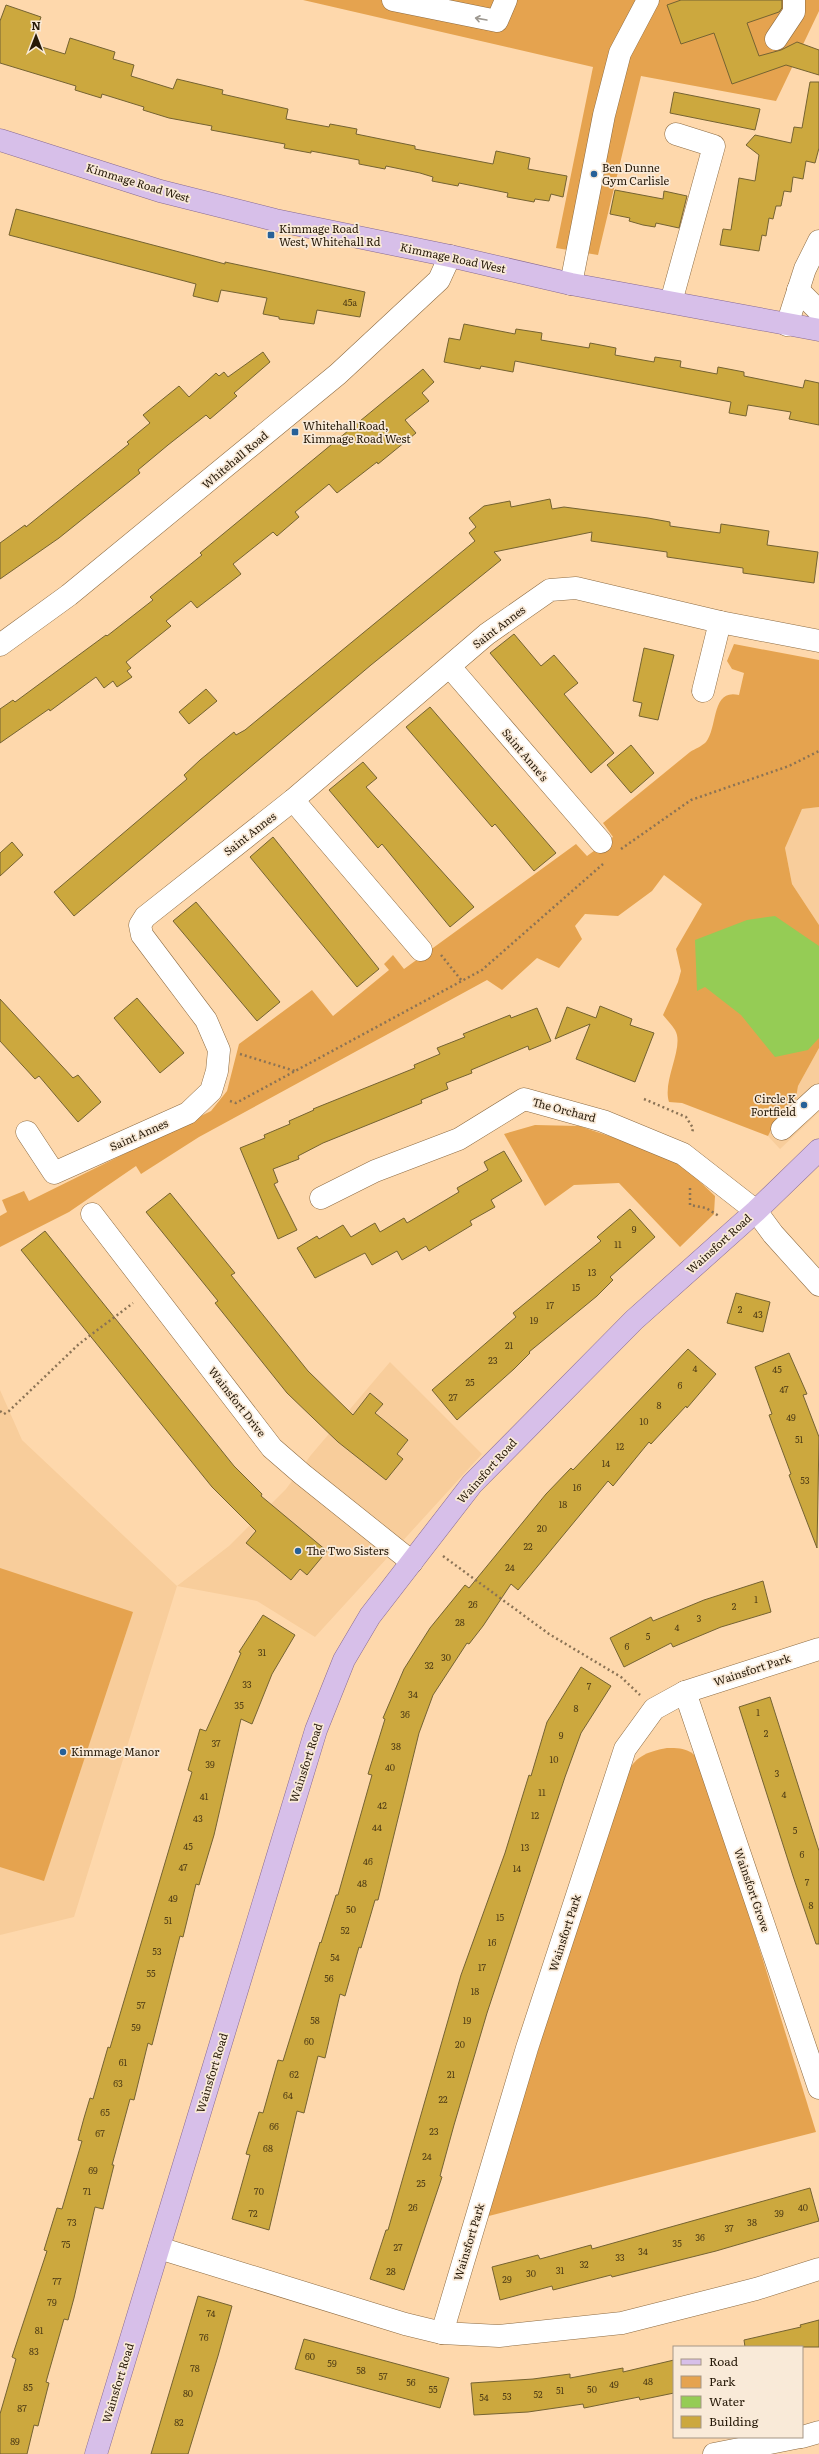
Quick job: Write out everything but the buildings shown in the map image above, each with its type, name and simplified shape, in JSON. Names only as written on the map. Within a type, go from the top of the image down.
[{"type":"main road","name":"Kimmage Road West","points":[[0,140],[160,191],[275,220],[450,256],[571,284],[819,330]]},
{"type":"main road","name":"Wainsfort Road","points":[[96,2454],[316,1730],[344,1660],[370,1616],[472,1484],[634,1320],[756,1211],[819,1150]]},
{"type":"street","points":[[393,0],[497,21],[506,0]]},
{"type":"street","points":[[571,284],[604,115],[618,60],[648,0]]},
{"type":"street","points":[[776,39],[794,12],[794,0]]},
{"type":"street","points":[[671,302],[714,146],[676,134]]},
{"type":"street","points":[[787,325],[805,269],[819,241]]},
{"type":"street","name":"Whitehall Road","points":[[0,644],[69,595],[338,374],[439,280],[450,256]]},
{"type":"street","points":[[798,290],[819,311]]},
{"type":"street","name":"Saint Annes","points":[[27,1132],[54,1173],[188,1113],[211,1091],[217,1071],[219,1050],[206,1020],[142,935],[140,925],[145,917],[293,800],[487,634],[550,590],[576,588],[720,622],[819,641]]},
{"type":"street","points":[[703,691],[720,622]]},
{"type":"street","name":"Saint Anne's","points":[[450,667],[608,852]]},
{"type":"street","points":[[293,800],[430,951]]},
{"type":"street","points":[[782,1129],[819,1095]]},
{"type":"street","name":"The Orchard","points":[[320,1198],[374,1171],[459,1139],[524,1099],[603,1121],[683,1154],[756,1211],[773,1234],[819,1285]]},
{"type":"street","name":"Wainsfort Drive","points":[[92,1214],[272,1448],[302,1474],[412,1562]]},
{"type":"street","name":"Wainsfort Park","points":[[442,2333],[528,2048],[625,1749],[654,1709],[685,1692],[819,1649]]},
{"type":"street","name":"Wainsfort Grove","points":[[685,1692],[819,2088]]},
{"type":"street","points":[[159,2248],[405,2324],[442,2333],[499,2336],[622,2323],[756,2289],[819,2269]]},
{"type":"street","points":[[803,2436],[819,2432]]},
{"type":"street","points":[[714,2454],[796,2438]]},
{"type":"path","points":[[224,1098],[236,1103],[482,970],[608,852],[691,800],[789,766],[819,751]]},
{"type":"path","points":[[430,951],[462,981]]},
{"type":"path","points":[[239,1054],[295,1071]]},
{"type":"path","points":[[0,1411],[4,1414],[9,1411],[79,1344],[134,1302],[136,1298]]},
{"type":"path","points":[[443,1556],[549,1634],[621,1677],[654,1709]]},
{"type":"shaded area","points":[[819,807],[819,925],[792,884],[785,848],[802,809]]},
{"type":"shaded area","name":"Circle K Fortfield","points":[[819,1048],[819,1112],[780,1149],[768,1136],[779,1114],[796,1098],[798,1086]]},
{"type":"shaded area","points":[[390,1362],[482,1454],[315,1637],[257,1601],[177,1586],[229,1546],[286,1489],[311,1455]]},
{"type":"shaded area","name":"Kimmage Manor","points":[[0,1390],[22,1440],[177,1586],[74,1917],[0,1935]]},
{"type":"green space","name":"Ben Dunne Gym Carlisle","points":[[303,0],[819,0],[819,11],[776,101],[641,76],[598,255],[556,248],[593,67]]},
{"type":"green space","points":[[734,644],[819,660],[819,807],[802,809],[785,848],[792,884],[819,925],[819,1048],[798,1086],[796,1098],[779,1114],[768,1136],[682,1103],[669,1102],[668,1084],[676,1054],[677,1037],[674,1028],[663,1015],[678,982],[681,971],[676,949],[702,904],[664,875],[652,891],[618,916],[585,914],[575,926],[582,939],[559,968],[537,958],[502,990],[487,980],[199,1137],[141,1174],[136,1166],[69,1212],[0,1247],[0,1216],[7,1212],[2,1200],[24,1191],[29,1201],[211,1111],[227,1091],[239,1044],[312,990],[333,1016],[389,970],[384,964],[393,955],[404,969],[576,844],[587,856],[613,837],[603,823],[690,752],[706,742],[710,735],[719,703],[724,697],[730,694],[739,695],[744,673],[732,669],[727,661]]},
{"type":"green space","points":[[535,1125],[579,1126],[675,1158],[715,1196],[714,1214],[680,1247],[619,1183],[574,1185],[545,1206],[504,1134]]},
{"type":"green space","points":[[0,1568],[133,1612],[44,1881],[0,1867]]},
{"type":"green space","points":[[667,1748],[689,1751],[697,1758],[704,1769],[816,2132],[485,2217],[625,1776],[633,1764],[642,1756],[653,1751]]},
{"type":"water","points":[[775,916],[819,946],[819,1038],[808,1050],[775,1057],[741,1015],[705,987],[697,991],[695,940],[747,920]]},
{"type":"place","name":"Ben Dunne Gym Carlisle","points":[[594,174]]},
{"type":"place","name":"Kimmage Road West, Whitehall Rd","points":[[271,235]]},
{"type":"place","name":"Whitehall Road, Kimmage Road West","points":[[295,432]]},
{"type":"place","name":"Circle K Fortfield","points":[[804,1105]]},
{"type":"place","name":"The Two Sisters","points":[[298,1551]]},
{"type":"place","name":"Kimmage Manor","points":[[63,1752]]}]
